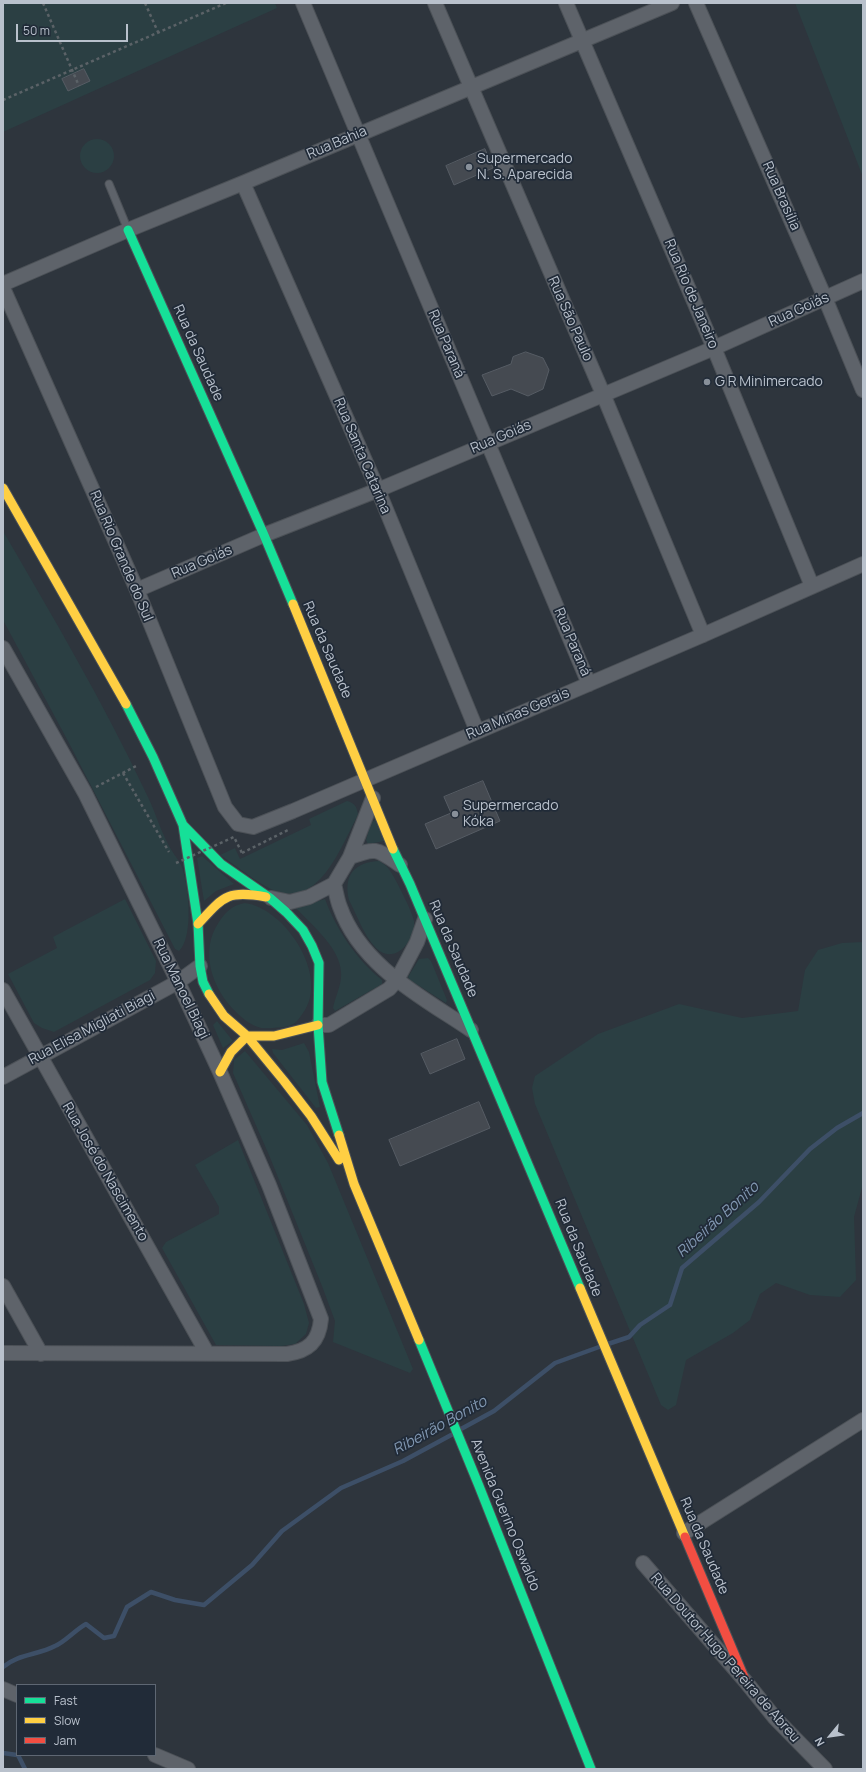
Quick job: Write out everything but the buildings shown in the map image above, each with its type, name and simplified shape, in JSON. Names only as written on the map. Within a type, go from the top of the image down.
[{"type":"main road","name":"Rua da Saudade","points":[[128,230],[264,535],[400,865],[425,919],[473,1032],[746,1682]]},
{"type":"main road","points":[[3,488],[102,660],[153,757],[183,825]]},
{"type":"main road","name":"Avenida Guerino Oswaldo","points":[[183,825],[221,864],[270,898],[303,930],[312,946],[319,963],[318,1025],[322,1082],[354,1184],[592,1769]]},
{"type":"main road","name":"Avenida Guerino Oswaldo","points":[[183,825],[198,924],[200,966],[204,982],[213,1001],[224,1016],[247,1036],[311,1116],[354,1184]]},
{"type":"main road","points":[[198,924],[218,900],[228,895],[242,892],[270,898]]},
{"type":"main road","points":[[220,1072],[233,1049],[247,1036],[259,1038],[289,1035],[318,1025]]},
{"type":"street","name":"Rua Paraná","points":[[303,3],[589,684]]},
{"type":"street","name":"Rua São Paulo","points":[[434,3],[603,394],[703,635]]},
{"type":"street","name":"Rua Rio de Janeiro","points":[[566,3],[714,348],[812,586]]},
{"type":"street","name":"Rua Bahia","points":[[3,284],[128,230],[672,3]]},
{"type":"street","name":"Rua Brasília","points":[[696,3],[825,298],[863,390]]},
{"type":"street","name":"Rua Santa Catarina","points":[[243,183],[378,490],[477,731]]},
{"type":"street","name":"Rua Goiás","points":[[137,590],[264,535],[378,490],[714,348],[863,281]]},
{"type":"street","name":"Rua Rio Grande do Sul","points":[[3,288],[137,590],[225,807],[238,824]]},
{"type":"street","name":"Rua Minas Gerais","points":[[238,824],[253,827],[703,635],[863,564]]},
{"type":"street","name":"Rua Manoel Biagi","points":[[3,648],[85,792],[178,982],[220,1072],[269,1185],[321,1319],[320,1329],[313,1343],[306,1350],[287,1354],[208,1353]]},
{"type":"street","points":[[270,898],[290,902],[309,897],[334,884],[350,857],[373,798]]},
{"type":"street","points":[[350,857],[368,851],[380,851],[400,865]]},
{"type":"street","points":[[334,884],[339,907],[359,944],[381,967],[397,980],[473,1032]]},
{"type":"street","points":[[318,1025],[329,1025],[389,989],[397,980],[417,942],[425,919]]},
{"type":"street","name":"Rua Elisa Migliati Biagi","points":[[3,1077],[39,1056],[178,982],[200,966]]},
{"type":"street","name":"Rua José do Nascimento","points":[[3,990],[208,1353]]},
{"type":"street","points":[[3,1286],[41,1354]]},
{"type":"street","points":[[3,1353],[208,1353]]},
{"type":"street","points":[[684,1533],[863,1420]]},
{"type":"street","name":"Rua Doutor Hugo Pereira de Abreu","points":[[643,1563],[746,1682],[775,1718],[825,1769]]},
{"type":"street","points":[[3,1689],[16,1695]]},
{"type":"street","points":[[156,1755],[188,1769]]},
{"type":"lane","points":[[109,184],[128,230]]},
{"type":"path","points":[[43,3],[79,86]]},
{"type":"path","points":[[145,3],[158,32]]},
{"type":"path","points":[[3,100],[226,3]]},
{"type":"path","points":[[85,792],[153,757]]},
{"type":"path","points":[[122,773],[176,863],[234,836],[242,853],[293,828]]},
{"type":"green space","points":[[3,3],[275,3],[277,8],[3,132]]},
{"type":"green space","points":[[795,3],[863,3],[863,177]]},
{"type":"green space","points":[[94,139],[100,139],[104,140],[111,146],[114,156],[113,163],[107,170],[100,173],[94,173],[90,172],[83,166],[80,159],[80,153],[81,149],[87,142]]},
{"type":"green space","points":[[3,531],[95,692],[148,797],[169,847],[181,865],[186,884],[189,910],[187,934],[184,944],[179,951],[175,949],[69,743],[3,620]]},
{"type":"green space","points":[[347,801],[355,806],[358,815],[336,858],[326,872],[315,884],[302,892],[288,894],[271,889],[220,855],[235,848],[240,859],[311,825],[309,819]]},
{"type":"green space","points":[[375,820],[384,841],[368,844],[366,840],[371,822]]},
{"type":"green space","points":[[202,856],[234,884],[216,891],[204,901],[197,858]]},
{"type":"green space","points":[[379,861],[387,867],[394,878],[407,903],[414,921],[414,929],[408,943],[396,953],[390,954],[383,953],[376,948],[368,938],[349,900],[348,884],[353,872],[357,867],[363,864]]},
{"type":"green space","points":[[125,899],[156,961],[155,973],[150,980],[54,1032],[42,1028],[34,1023],[8,974],[57,948],[53,937]]},
{"type":"green space","points":[[325,899],[341,932],[355,953],[382,980],[382,984],[335,1011],[333,1008],[340,986],[341,968],[326,939],[296,908]]},
{"type":"green space","points":[[245,903],[260,908],[274,917],[287,929],[298,944],[306,961],[311,978],[311,995],[305,1010],[295,1023],[289,1026],[260,1028],[249,1023],[243,1019],[228,1003],[220,992],[215,981],[209,957],[213,933],[227,912],[237,905]]},
{"type":"green space","points":[[863,942],[863,1184],[854,1217],[856,1280],[840,1297],[810,1295],[776,1283],[760,1294],[750,1320],[733,1333],[686,1360],[676,1405],[668,1410],[661,1405],[535,1104],[532,1088],[535,1076],[598,1034],[679,1004],[742,1018],[798,1011],[805,970],[818,950],[842,943]]},
{"type":"green space","points":[[428,958],[431,961],[447,1000],[446,1003],[410,980],[408,977],[419,959]]},
{"type":"green space","points":[[217,1021],[233,1041],[223,1048],[213,1025]]},
{"type":"green space","points":[[304,1043],[309,1052],[320,1107],[316,1108],[273,1053],[272,1049],[282,1050]]},
{"type":"green space","points":[[245,1051],[307,1125],[328,1163],[413,1369],[410,1373],[333,1342],[335,1321],[322,1286],[269,1155],[233,1073],[234,1060]]},
{"type":"green space","points":[[238,1140],[304,1304],[309,1323],[306,1334],[295,1344],[281,1346],[216,1345],[162,1248],[166,1242],[219,1214],[219,1207],[195,1165]]},
{"type":"waterway","name":"Ribeirão Bonito","points":[[608,1344],[629,1337],[640,1325],[670,1305],[682,1268],[759,1202],[810,1149],[837,1128],[863,1113]]},
{"type":"waterway","name":"Ribeirão Bonito","points":[[461,1429],[494,1411],[555,1363],[599,1347]]},
{"type":"waterway","name":"Ribeirão Bonito","points":[[3,1667],[22,1657],[59,1644],[86,1624],[104,1638],[114,1636],[127,1607],[151,1592],[175,1600],[204,1605],[252,1565],[282,1531],[341,1488],[403,1461],[453,1434]]},
{"type":"waterway","points":[[3,1753],[16,1755]]},
{"type":"waterway","points":[[18,1756],[25,1769]]},
{"type":"traffic: fast","points":[[128,230],[264,535],[293,604]]},
{"type":"traffic: fast","points":[[126,704],[153,757],[183,825],[198,924],[200,966],[203,982],[209,994]]},
{"type":"traffic: fast","points":[[183,825],[221,864],[270,898],[286,912],[303,930],[312,946],[319,963],[318,1025],[322,1082],[339,1135]]},
{"type":"traffic: fast","points":[[393,849],[410,884],[580,1288]]},
{"type":"traffic: fast","points":[[419,1340],[479,1486],[591,1769]]},
{"type":"traffic: slow","points":[[3,488],[126,704]]},
{"type":"traffic: slow","points":[[293,604],[393,849]]},
{"type":"traffic: slow","points":[[198,924],[214,907],[227,897],[243,894],[266,897]]},
{"type":"traffic: slow","points":[[209,994],[224,1016],[247,1036],[284,1081],[311,1116],[339,1160]]},
{"type":"traffic: slow","points":[[247,1036],[274,1036],[318,1025]]},
{"type":"traffic: slow","points":[[220,1072],[231,1052],[247,1036]]},
{"type":"traffic: slow","points":[[339,1135],[354,1184],[419,1340]]},
{"type":"traffic: slow","points":[[580,1288],[685,1537]]},
{"type":"traffic: jam","points":[[685,1537],[746,1682]]},
{"type":"place","name":"Supermercado N. S. Aparecida","points":[[469,167]]},
{"type":"place","name":"G R Minimercado","points":[[707,382]]},
{"type":"place","name":"Supermercado Kóka","points":[[455,814]]}]
